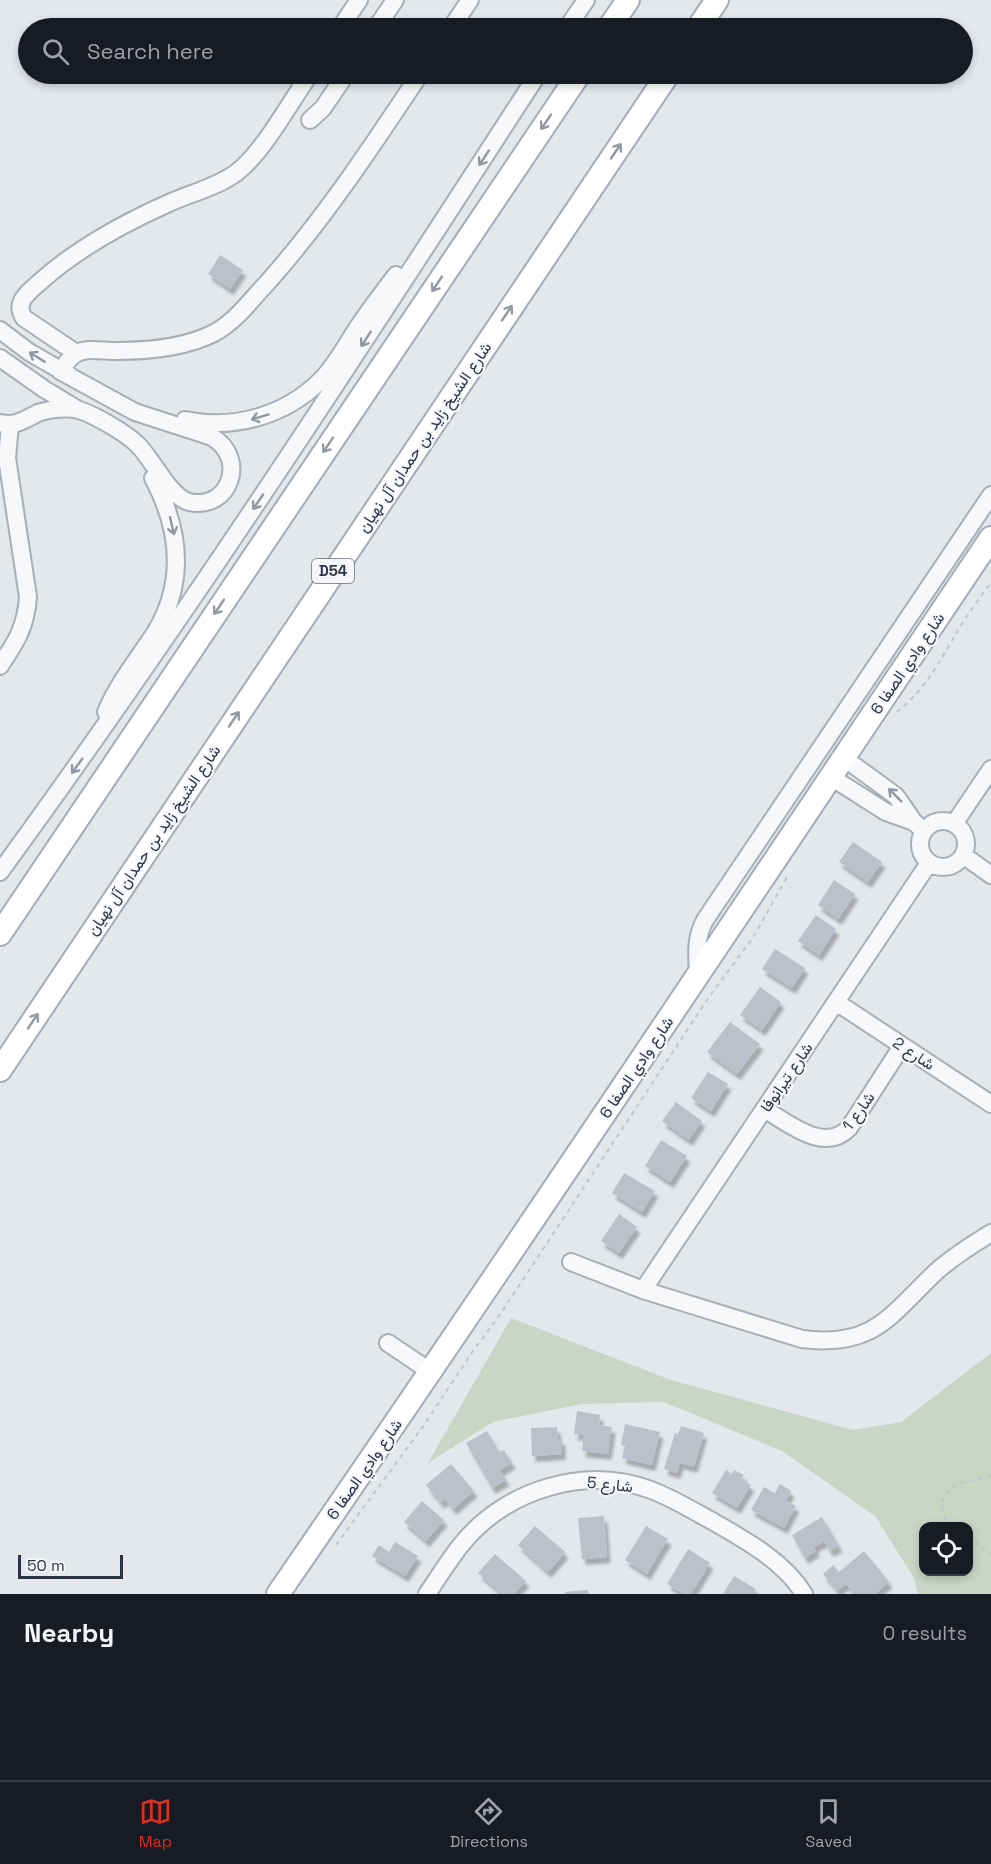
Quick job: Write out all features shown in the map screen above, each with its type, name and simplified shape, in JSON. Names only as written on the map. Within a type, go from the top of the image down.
[{"type":"main road","points":[[616,18],[628,0]]},
{"type":"main road","points":[[705,18],[717,0]]},
{"type":"main road","points":[[0,934],[572,84]]},
{"type":"main road","name":"شارع الشيخ زايد بن حمدان آل نهيان","points":[[0,1070],[661,84]]},
{"type":"main road","name":"شارع وادي الصفا 6","points":[[278,1594],[431,1372],[991,538]]},
{"type":"street","points":[[347,18],[359,0]]},
{"type":"street","points":[[383,18],[395,0]]},
{"type":"street","points":[[458,18],[470,0]]},
{"type":"street","points":[[574,18],[586,0]]},
{"type":"street","points":[[76,353],[24,318],[21,314],[21,304],[26,296],[50,273],[104,236],[154,209],[218,183],[236,173],[258,150],[303,84]]},
{"type":"street","points":[[310,120],[323,108],[339,84]]},
{"type":"street","points":[[60,371],[76,353],[126,351],[191,343],[229,324],[320,221],[413,84]]},
{"type":"street","points":[[0,872],[96,740],[208,577],[532,84]]},
{"type":"street","points":[[60,371],[181,419],[214,424],[264,416],[295,402],[321,380],[390,283],[440,225]]},
{"type":"street","points":[[0,330],[29,352],[60,371],[135,412],[219,441],[231,461],[232,468],[229,483],[219,495],[212,500],[197,503],[182,499],[171,489],[136,442],[115,428],[78,410],[41,412],[17,424],[5,424],[6,458],[28,597],[27,614],[22,631],[0,666]]},
{"type":"street","points":[[0,358],[125,444],[147,467],[172,522],[177,553],[173,586],[163,616],[111,700],[96,740]]},
{"type":"street","points":[[698,975],[697,945],[700,928],[991,495]]},
{"type":"street","points":[[831,777],[886,812],[914,824],[946,822],[954,824],[965,838],[966,847],[963,855],[957,863],[948,867],[938,867],[929,863],[921,852],[914,824],[896,796],[844,758]]},
{"type":"street","points":[[954,824],[991,769]]},
{"type":"street","points":[[857,793],[869,775]]},
{"type":"street","points":[[963,855],[991,875]]},
{"type":"street","name":"شارع تيرانوفا","points":[[643,1290],[929,863]]},
{"type":"street","name":"شارع 2","points":[[836,1002],[991,1104]]},
{"type":"street","name":"شارع 1","points":[[764,1109],[814,1137],[830,1139],[837,1137],[849,1128],[902,1046]]},
{"type":"street","points":[[571,1262],[643,1290],[802,1339],[822,1342],[861,1335],[879,1327],[940,1268],[991,1233]]},
{"type":"street","points":[[388,1343],[431,1372]]},
{"type":"street","name":"شارع 5","points":[[428,1594],[461,1544],[481,1524],[504,1507],[530,1493],[557,1484],[580,1480],[604,1480],[650,1489],[727,1530],[788,1573],[804,1594]]},
{"type":"path","points":[[891,719],[929,680],[959,628],[991,582]]},
{"type":"path","points":[[332,1549],[424,1425],[501,1313],[633,1110],[720,981],[760,927],[788,876]]},
{"type":"path","points":[[949,1522],[942,1506],[949,1490],[956,1484],[991,1476]]},
{"type":"path","points":[[973,1541],[991,1554]]},
{"type":"green space","points":[[511,1318],[671,1380],[853,1430],[901,1422],[991,1353],[991,1594],[918,1594],[914,1578],[875,1516],[782,1451],[664,1402],[581,1404],[493,1422],[428,1463]]},
{"type":"building","points":[[220,255],[243,270],[230,289],[208,274]]},
{"type":"building","points":[[853,842],[882,862],[868,882],[839,862]]},
{"type":"building","points":[[834,880],[855,894],[838,919],[818,905]]},
{"type":"building","points":[[816,915],[836,929],[819,955],[798,941]]},
{"type":"building","points":[[775,949],[805,968],[792,988],[762,969]]},
{"type":"building","points":[[760,987],[781,1002],[762,1030],[740,1015]]},
{"type":"building","points":[[730,1022],[760,1044],[737,1074],[707,1052]]},
{"type":"building","points":[[708,1072],[728,1084],[711,1111],[691,1098]]},
{"type":"building","points":[[676,1102],[702,1121],[689,1140],[662,1121]]},
{"type":"building","points":[[661,1140],[687,1156],[670,1182],[645,1166]]},
{"type":"building","points":[[624,1173],[655,1191],[642,1212],[612,1193]]},
{"type":"building","points":[[619,1214],[637,1227],[619,1253],[601,1241]]},
{"type":"building","points":[[577,1411],[600,1415],[599,1425],[612,1427],[608,1454],[582,1451],[584,1435],[574,1434]]},
{"type":"building","points":[[625,1424],[660,1432],[652,1465],[622,1458],[625,1446],[621,1445]]},
{"type":"building","points":[[681,1426],[704,1433],[694,1467],[680,1463],[677,1473],[664,1469],[675,1433],[678,1434]]},
{"type":"building","points":[[557,1427],[558,1439],[562,1439],[562,1454],[532,1456],[531,1428]]},
{"type":"building","points":[[487,1431],[499,1452],[504,1450],[512,1463],[500,1470],[506,1480],[492,1488],[466,1443]]},
{"type":"building","points":[[451,1464],[474,1491],[453,1509],[445,1499],[441,1503],[426,1485]]},
{"type":"building","points":[[726,1470],[732,1474],[734,1470],[744,1475],[741,1479],[751,1485],[737,1508],[712,1493]]},
{"type":"building","points":[[780,1484],[791,1491],[786,1501],[796,1506],[784,1528],[751,1510],[764,1487],[775,1493]]},
{"type":"building","points":[[422,1501],[444,1520],[426,1541],[404,1522]]},
{"type":"building","points":[[604,1516],[607,1557],[582,1559],[578,1518]]},
{"type":"building","points":[[822,1517],[839,1546],[830,1551],[824,1541],[814,1547],[816,1551],[805,1558],[792,1535]]},
{"type":"building","points":[[535,1526],[565,1552],[548,1572],[518,1545]]},
{"type":"building","points":[[646,1526],[668,1539],[647,1574],[625,1560]]},
{"type":"building","points":[[395,1542],[418,1556],[405,1576],[372,1556],[379,1545],[389,1552]]},
{"type":"building","points":[[688,1549],[710,1563],[691,1594],[684,1594],[667,1584]]},
{"type":"building","points":[[864,1551],[889,1582],[875,1594],[855,1594],[846,1584],[837,1591],[823,1574],[833,1565],[839,1572]]},
{"type":"building","points":[[495,1554],[526,1581],[514,1594],[502,1594],[478,1573]]},
{"type":"building","points":[[734,1576],[756,1589],[753,1594],[723,1594]]},
{"type":"building","points":[[588,1590],[589,1594],[565,1594],[565,1592]]}]
